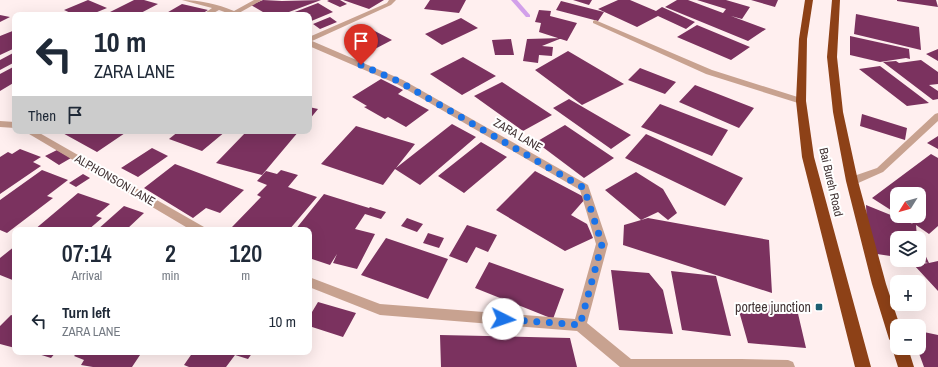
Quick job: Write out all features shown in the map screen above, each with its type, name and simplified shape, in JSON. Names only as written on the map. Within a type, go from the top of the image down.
[{"type":"highway","name":"Bai Bureh Road","points":[[809,0],[803,39],[801,101],[808,157],[863,367]]},
{"type":"highway","name":"Bai Bureh Road","points":[[836,0],[832,57],[838,112],[852,182],[879,284],[890,319]]},
{"type":"highway","points":[[902,355],[906,367]]},
{"type":"street","points":[[185,0],[203,2],[231,12]]},
{"type":"street","points":[[239,12],[259,0]]},
{"type":"street","points":[[312,40],[389,4],[393,0]]},
{"type":"street","points":[[210,12],[218,7]]},
{"type":"street","points":[[595,22],[709,72],[801,101]]},
{"type":"street","name":"ZARA LANE","points":[[312,42],[400,82],[584,188],[602,244],[580,325]]},
{"type":"street","points":[[852,182],[880,170],[938,116]]},
{"type":"street","points":[[0,124],[12,125]]},
{"type":"street","name":"ALPHONSON LANE","points":[[34,134],[195,227]]},
{"type":"street","points":[[312,283],[380,310],[580,325],[628,366],[741,365],[788,367]]},
{"type":"building","points":[[88,0],[107,8],[97,12],[68,12],[64,10]]},
{"type":"building","points":[[134,0],[144,0],[158,4],[143,12],[110,12]]},
{"type":"building","points":[[263,0],[321,0],[289,12],[263,12],[251,5]]},
{"type":"building","points":[[340,0],[347,4],[340,7],[327,1]]},
{"type":"building","points":[[343,0],[384,0],[369,9]]},
{"type":"building","points":[[430,0],[466,0],[459,13],[424,9]]},
{"type":"building","points":[[573,0],[592,0],[589,5]]},
{"type":"building","points":[[618,0],[630,0],[656,11],[662,7],[695,22],[686,29],[658,16],[637,27],[598,9]]},
{"type":"building","points":[[677,0],[688,0],[723,13],[726,9],[697,0],[726,0],[750,7],[742,19],[731,16],[766,29],[748,41],[665,7]]},
{"type":"building","points":[[751,0],[778,0],[775,7]]},
{"type":"building","points":[[936,0],[938,7],[897,1]]},
{"type":"building","points":[[561,1],[604,12],[598,21],[556,10]]},
{"type":"building","points":[[318,3],[333,12],[312,21],[312,12],[295,12]]},
{"type":"building","points":[[182,4],[208,10],[205,12],[168,12]]},
{"type":"building","points":[[539,10],[551,11],[550,16],[577,23],[567,41],[539,32],[541,23],[535,22]]},
{"type":"building","points":[[856,14],[919,27],[921,50],[854,34]]},
{"type":"building","points":[[0,15],[10,17],[0,22]]},
{"type":"building","points":[[330,17],[337,22],[320,29],[313,24]]},
{"type":"building","points":[[461,18],[478,28],[442,45],[425,34]]},
{"type":"building","points":[[697,25],[750,47],[731,60],[677,37]]},
{"type":"building","points":[[369,28],[392,40],[371,51],[348,38]]},
{"type":"building","points":[[12,31],[12,49],[0,55],[0,36]]},
{"type":"building","points":[[850,36],[909,49],[910,59],[906,58],[880,62],[850,55]]},
{"type":"building","points":[[562,38],[542,46],[553,47],[552,56],[539,55],[538,63],[523,61],[527,39]]},
{"type":"building","points":[[511,39],[514,55],[495,55],[492,40]]},
{"type":"building","points":[[938,49],[938,61],[926,54]]},
{"type":"building","points":[[568,51],[624,84],[582,105],[535,70]]},
{"type":"building","points":[[12,54],[12,64],[0,70],[0,60]]},
{"type":"building","points":[[463,57],[496,76],[462,95],[430,74]]},
{"type":"building","points":[[921,60],[938,72],[938,84],[929,85],[938,91],[938,99],[933,100],[883,62],[896,61],[899,63]]},
{"type":"building","points":[[880,66],[929,103],[907,106],[859,69]]},
{"type":"building","points":[[12,68],[12,84],[0,91],[0,74]]},
{"type":"building","points":[[640,68],[676,82],[665,94],[628,80]]},
{"type":"building","points":[[381,79],[403,90],[398,94],[429,110],[406,127],[388,117],[385,119],[364,107],[367,106],[352,97]]},
{"type":"building","points":[[502,82],[552,115],[523,131],[474,96]]},
{"type":"building","points":[[695,85],[754,108],[739,128],[679,102]]},
{"type":"building","points":[[569,99],[631,135],[611,149],[553,108]]},
{"type":"building","points":[[660,104],[728,130],[712,156],[641,127]]},
{"type":"building","points":[[312,108],[318,109],[312,116]]},
{"type":"building","points":[[862,114],[907,128],[905,140],[860,126]]},
{"type":"building","points":[[452,124],[476,137],[420,185],[395,169],[383,185],[321,164],[356,126],[415,144],[396,168]]},
{"type":"building","points":[[565,125],[614,158],[584,178],[536,142]]},
{"type":"building","points":[[64,134],[124,134],[97,152]]},
{"type":"building","points":[[175,134],[222,134],[202,151],[169,139]]},
{"type":"building","points":[[244,134],[296,134],[262,175],[216,163]]},
{"type":"building","points":[[646,134],[743,178],[725,206],[625,158]]},
{"type":"building","points":[[938,136],[938,149],[927,143]]},
{"type":"building","points":[[481,142],[507,157],[464,193],[438,176]]},
{"type":"building","points":[[152,148],[168,156],[138,177],[121,168]]},
{"type":"building","points":[[20,149],[41,157],[33,162],[41,166],[0,194],[0,157],[8,152],[12,154]]},
{"type":"building","points":[[57,150],[71,158],[59,165],[45,156]]},
{"type":"building","points":[[931,154],[938,158],[938,226],[929,234],[916,225],[916,231],[890,231],[890,256],[877,254],[867,227],[866,205],[890,215],[890,223],[926,223],[926,187],[890,187],[890,210],[872,198]]},
{"type":"building","points":[[175,164],[244,190],[220,213],[206,208],[193,218],[144,188]]},
{"type":"building","points":[[42,170],[68,180],[47,196],[53,198],[15,227],[12,227],[12,229],[7,233],[0,230],[0,200]]},
{"type":"building","points":[[281,170],[298,175],[288,187],[317,197],[292,227],[232,227],[261,197],[257,195],[267,185],[257,181],[266,171],[277,174]]},
{"type":"building","points":[[535,171],[586,198],[571,215],[587,224],[593,238],[565,251],[496,210]]},
{"type":"building","points":[[636,172],[663,189],[677,213],[668,220],[658,212],[641,220],[605,190]]},
{"type":"building","points":[[83,174],[90,178],[76,187],[69,183]]},
{"type":"building","points":[[78,193],[110,204],[96,216],[102,218],[92,227],[38,227]]},
{"type":"building","points":[[324,194],[386,212],[381,219],[365,214],[355,229],[375,234],[357,269],[333,263],[337,254],[330,265],[312,259],[312,227],[297,227]]},
{"type":"building","points":[[124,206],[144,213],[129,227],[100,227]]},
{"type":"building","points":[[407,218],[423,224],[417,232],[401,226]]},
{"type":"building","points":[[648,218],[769,240],[772,293],[623,245],[624,225]]},
{"type":"building","points":[[467,225],[497,235],[488,252],[476,247],[467,263],[449,256]]},
{"type":"building","points":[[428,233],[444,238],[439,248],[423,243]]},
{"type":"building","points":[[386,238],[448,259],[428,299],[361,275]]},
{"type":"building","points":[[12,248],[12,280],[0,275],[0,258]]},
{"type":"building","points":[[926,257],[929,263],[938,261],[938,291],[926,278],[926,275],[923,275],[916,267],[926,267],[926,263],[928,263],[926,263]]},
{"type":"building","points":[[489,262],[564,289],[553,319],[475,288]]},
{"type":"building","points":[[611,270],[649,273],[663,290],[673,334],[619,330]]},
{"type":"building","points":[[671,271],[716,276],[731,336],[682,330]]},
{"type":"building","points":[[318,302],[356,313],[343,337],[312,327],[312,312]]},
{"type":"building","points":[[737,304],[796,305],[806,348],[748,343]]},
{"type":"building","points":[[12,315],[12,347],[0,344],[0,326]]},
{"type":"building","points":[[926,332],[938,335],[938,367],[924,367],[920,355],[926,355]]},
{"type":"building","points":[[440,335],[570,338],[577,367],[441,367]]},
{"type":"building","points":[[42,355],[54,355],[51,358]]},
{"type":"building","points":[[140,355],[132,367],[93,367],[81,365],[84,360],[74,356]]},
{"type":"building","points":[[191,355],[235,355],[226,367],[189,367],[184,365]]},
{"type":"building","points":[[235,355],[251,355],[248,359]]},
{"type":"waterway","points":[[514,0],[528,16]]},
{"type":"place","name":"portee junction","points":[[819,307]]},
{"type":"route","points":[[361,65],[400,82],[584,188],[602,244],[580,325],[503,319]]}]
